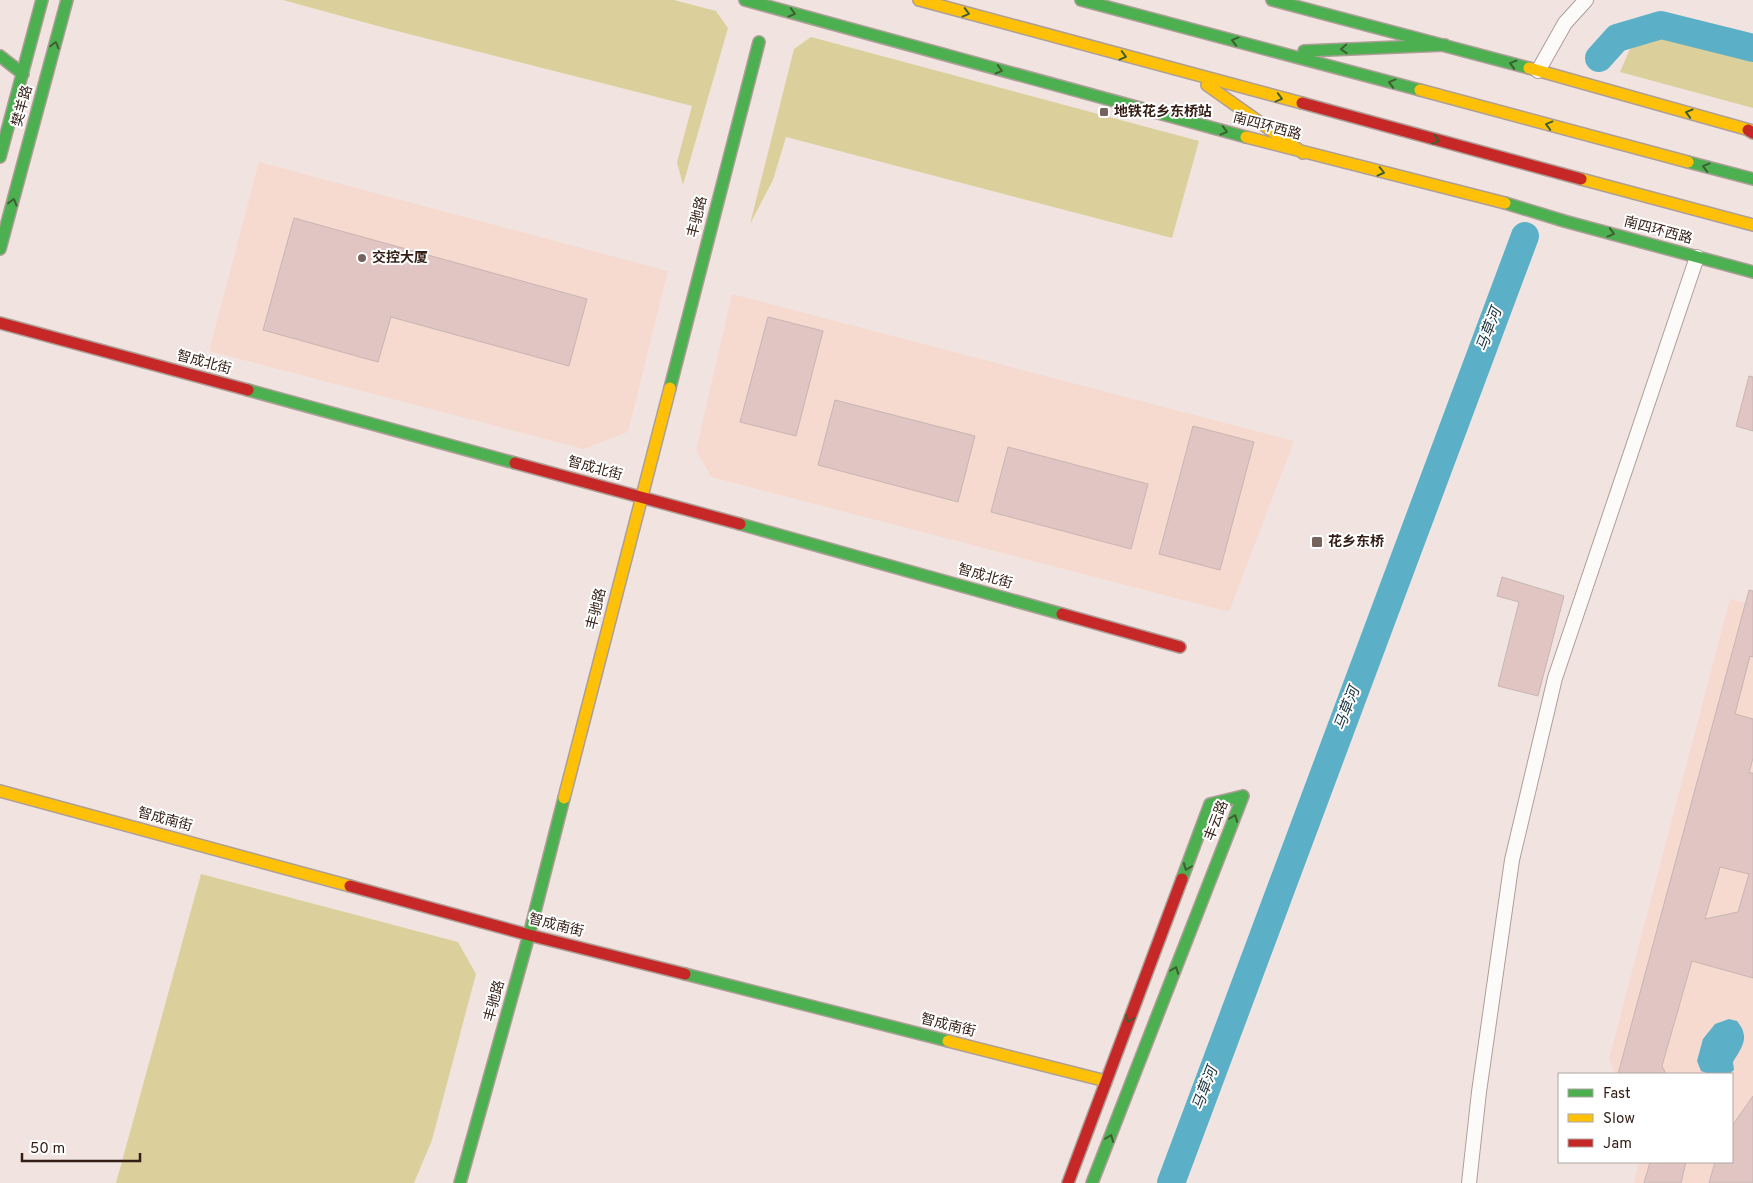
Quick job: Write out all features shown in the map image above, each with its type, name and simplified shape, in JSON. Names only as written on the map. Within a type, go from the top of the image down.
[{"type":"main road","name":"樊羊路","points":[[0,157],[42,0]]},
{"type":"main road","name":"樊羊路","points":[[0,249],[67,0]]},
{"type":"main road","name":"南四环西路","points":[[745,0],[1303,152],[1477,195],[1753,272]]},
{"type":"main road","points":[[919,0],[1753,226]]},
{"type":"main road","points":[[1081,0],[1753,180]]},
{"type":"main road","points":[[1272,0],[1445,45],[1751,131]]},
{"type":"main road","name":"丰驰路","points":[[460,1183],[529,935],[759,42]]},
{"type":"main road","points":[[1277,52],[1445,45]]},
{"type":"main road","points":[[0,56],[23,74]]},
{"type":"main road","points":[[0,68],[23,74]]},
{"type":"main road","points":[[1192,75],[1303,152]]},
{"type":"main road","name":"智成北街","points":[[0,324],[641,497],[1180,647]]},
{"type":"main road","name":"智成南街","points":[[0,791],[529,935],[1106,1081]]},
{"type":"main road","name":"丰云路","points":[[1068,1183],[1210,804],[1243,796],[1092,1183]]},
{"type":"street","points":[[1538,72],[1564,23],[1586,0]]},
{"type":"street","points":[[1469,1183],[1512,860],[1555,678],[1697,257]]},
{"type":"shaded area","points":[[283,0],[674,0],[716,11],[728,28],[683,185],[677,162],[692,106],[385,28]]},
{"type":"shaded area","points":[[1661,34],[1753,57],[1753,108],[1620,72],[1630,49]]},
{"type":"shaded area","points":[[811,37],[1199,141],[1172,238],[786,137],[773,180],[750,224],[794,49]]},
{"type":"shaded area","points":[[259,162],[668,271],[628,432],[584,449],[209,351]]},
{"type":"shaded area","points":[[732,294],[1294,441],[1229,612],[711,477],[696,450]]},
{"type":"shaded area","points":[[1730,599],[1753,605],[1753,1183],[1634,1183],[1639,1163],[1733,1163],[1733,1073],[1615,1073],[1609,1059]]},
{"type":"shaded area","points":[[201,874],[458,942],[476,974],[432,1140],[414,1183],[116,1183]]},
{"type":"water","points":[[1729,1019],[1737,1021],[1743,1032],[1744,1042],[1733,1062],[1734,1070],[1730,1073],[1706,1073],[1701,1071],[1697,1061],[1703,1039],[1715,1024]]},
{"type":"building","name":"交控大厦","points":[[294,218],[587,299],[569,366],[391,317],[378,362],[263,330]]},
{"type":"building","points":[[768,317],[823,331],[796,436],[740,422]]},
{"type":"building","points":[[1749,376],[1753,377],[1753,431],[1736,426]]},
{"type":"building","points":[[835,400],[975,436],[958,502],[818,465]]},
{"type":"building","points":[[1193,426],[1254,442],[1220,570],[1159,554]]},
{"type":"building","points":[[1008,447],[1148,484],[1131,549],[991,512]]},
{"type":"building","points":[[1502,577],[1564,596],[1538,696],[1498,686],[1519,602],[1497,596]]},
{"type":"building","points":[[1749,590],[1753,591],[1753,657],[1750,656],[1735,714],[1753,719],[1753,758],[1749,773],[1753,773],[1753,978],[1692,961],[1662,1066],[1666,1073],[1618,1073]],"holes":[[[1720,867],[1749,874],[1738,912],[1705,919]]]},
{"type":"building","points":[[1753,1096],[1753,1183],[1709,1183],[1715,1163],[1733,1163],[1733,1125]]},
{"type":"building","points":[[1650,1163],[1686,1163],[1681,1183],[1644,1183]]},
{"type":"waterway","name":"马草河","points":[[1599,58],[1617,38],[1661,25],[1753,48]]},
{"type":"waterway","name":"马草河","points":[[1171,1183],[1525,236]]},
{"type":"traffic: fast","points":[[0,157],[42,0]]},
{"type":"traffic: fast","points":[[0,249],[67,0]]},
{"type":"traffic: fast","points":[[745,0],[1246,137]]},
{"type":"traffic: fast","points":[[1081,0],[1420,90]]},
{"type":"traffic: fast","points":[[1272,0],[1529,68]]},
{"type":"traffic: fast","points":[[670,388],[759,42]]},
{"type":"traffic: fast","points":[[1304,51],[1445,45]]},
{"type":"traffic: fast","points":[[0,56],[23,74]]},
{"type":"traffic: fast","points":[[1688,162],[1753,179]]},
{"type":"traffic: fast","points":[[1505,203],[1564,221],[1753,272]]},
{"type":"traffic: fast","points":[[248,390],[515,463]]},
{"type":"traffic: fast","points":[[740,524],[1062,614]]},
{"type":"traffic: fast","points":[[1182,879],[1210,804],[1243,796]]},
{"type":"traffic: fast","points":[[1092,1183],[1243,796]]},
{"type":"traffic: fast","points":[[460,1183],[529,935],[564,798]]},
{"type":"traffic: fast","points":[[685,974],[948,1041]]},
{"type":"traffic: slow","points":[[919,0],[1302,103]]},
{"type":"traffic: slow","points":[[1529,68],[1753,131]]},
{"type":"traffic: slow","points":[[1207,85],[1303,153]]},
{"type":"traffic: slow","points":[[1420,90],[1688,162]]},
{"type":"traffic: slow","points":[[1246,137],[1505,203]]},
{"type":"traffic: slow","points":[[1581,179],[1753,225]]},
{"type":"traffic: slow","points":[[564,798],[670,388]]},
{"type":"traffic: slow","points":[[0,791],[350,886]]},
{"type":"traffic: slow","points":[[948,1041],[1106,1081]]},
{"type":"traffic: jam","points":[[1302,103],[1581,179]]},
{"type":"traffic: jam","points":[[1748,130],[1753,133]]},
{"type":"traffic: jam","points":[[0,323],[248,390]]},
{"type":"traffic: jam","points":[[515,463],[740,524]]},
{"type":"traffic: jam","points":[[1062,614],[1180,647]]},
{"type":"traffic: jam","points":[[1068,1183],[1182,879]]},
{"type":"traffic: jam","points":[[350,886],[529,935],[685,974]]},
{"type":"place","name":"地铁花乡东桥站","points":[[1104,112]]},
{"type":"place","name":"交控大厦","points":[[362,258]]},
{"type":"place","name":"花乡东桥","points":[[1317,542]]}]
